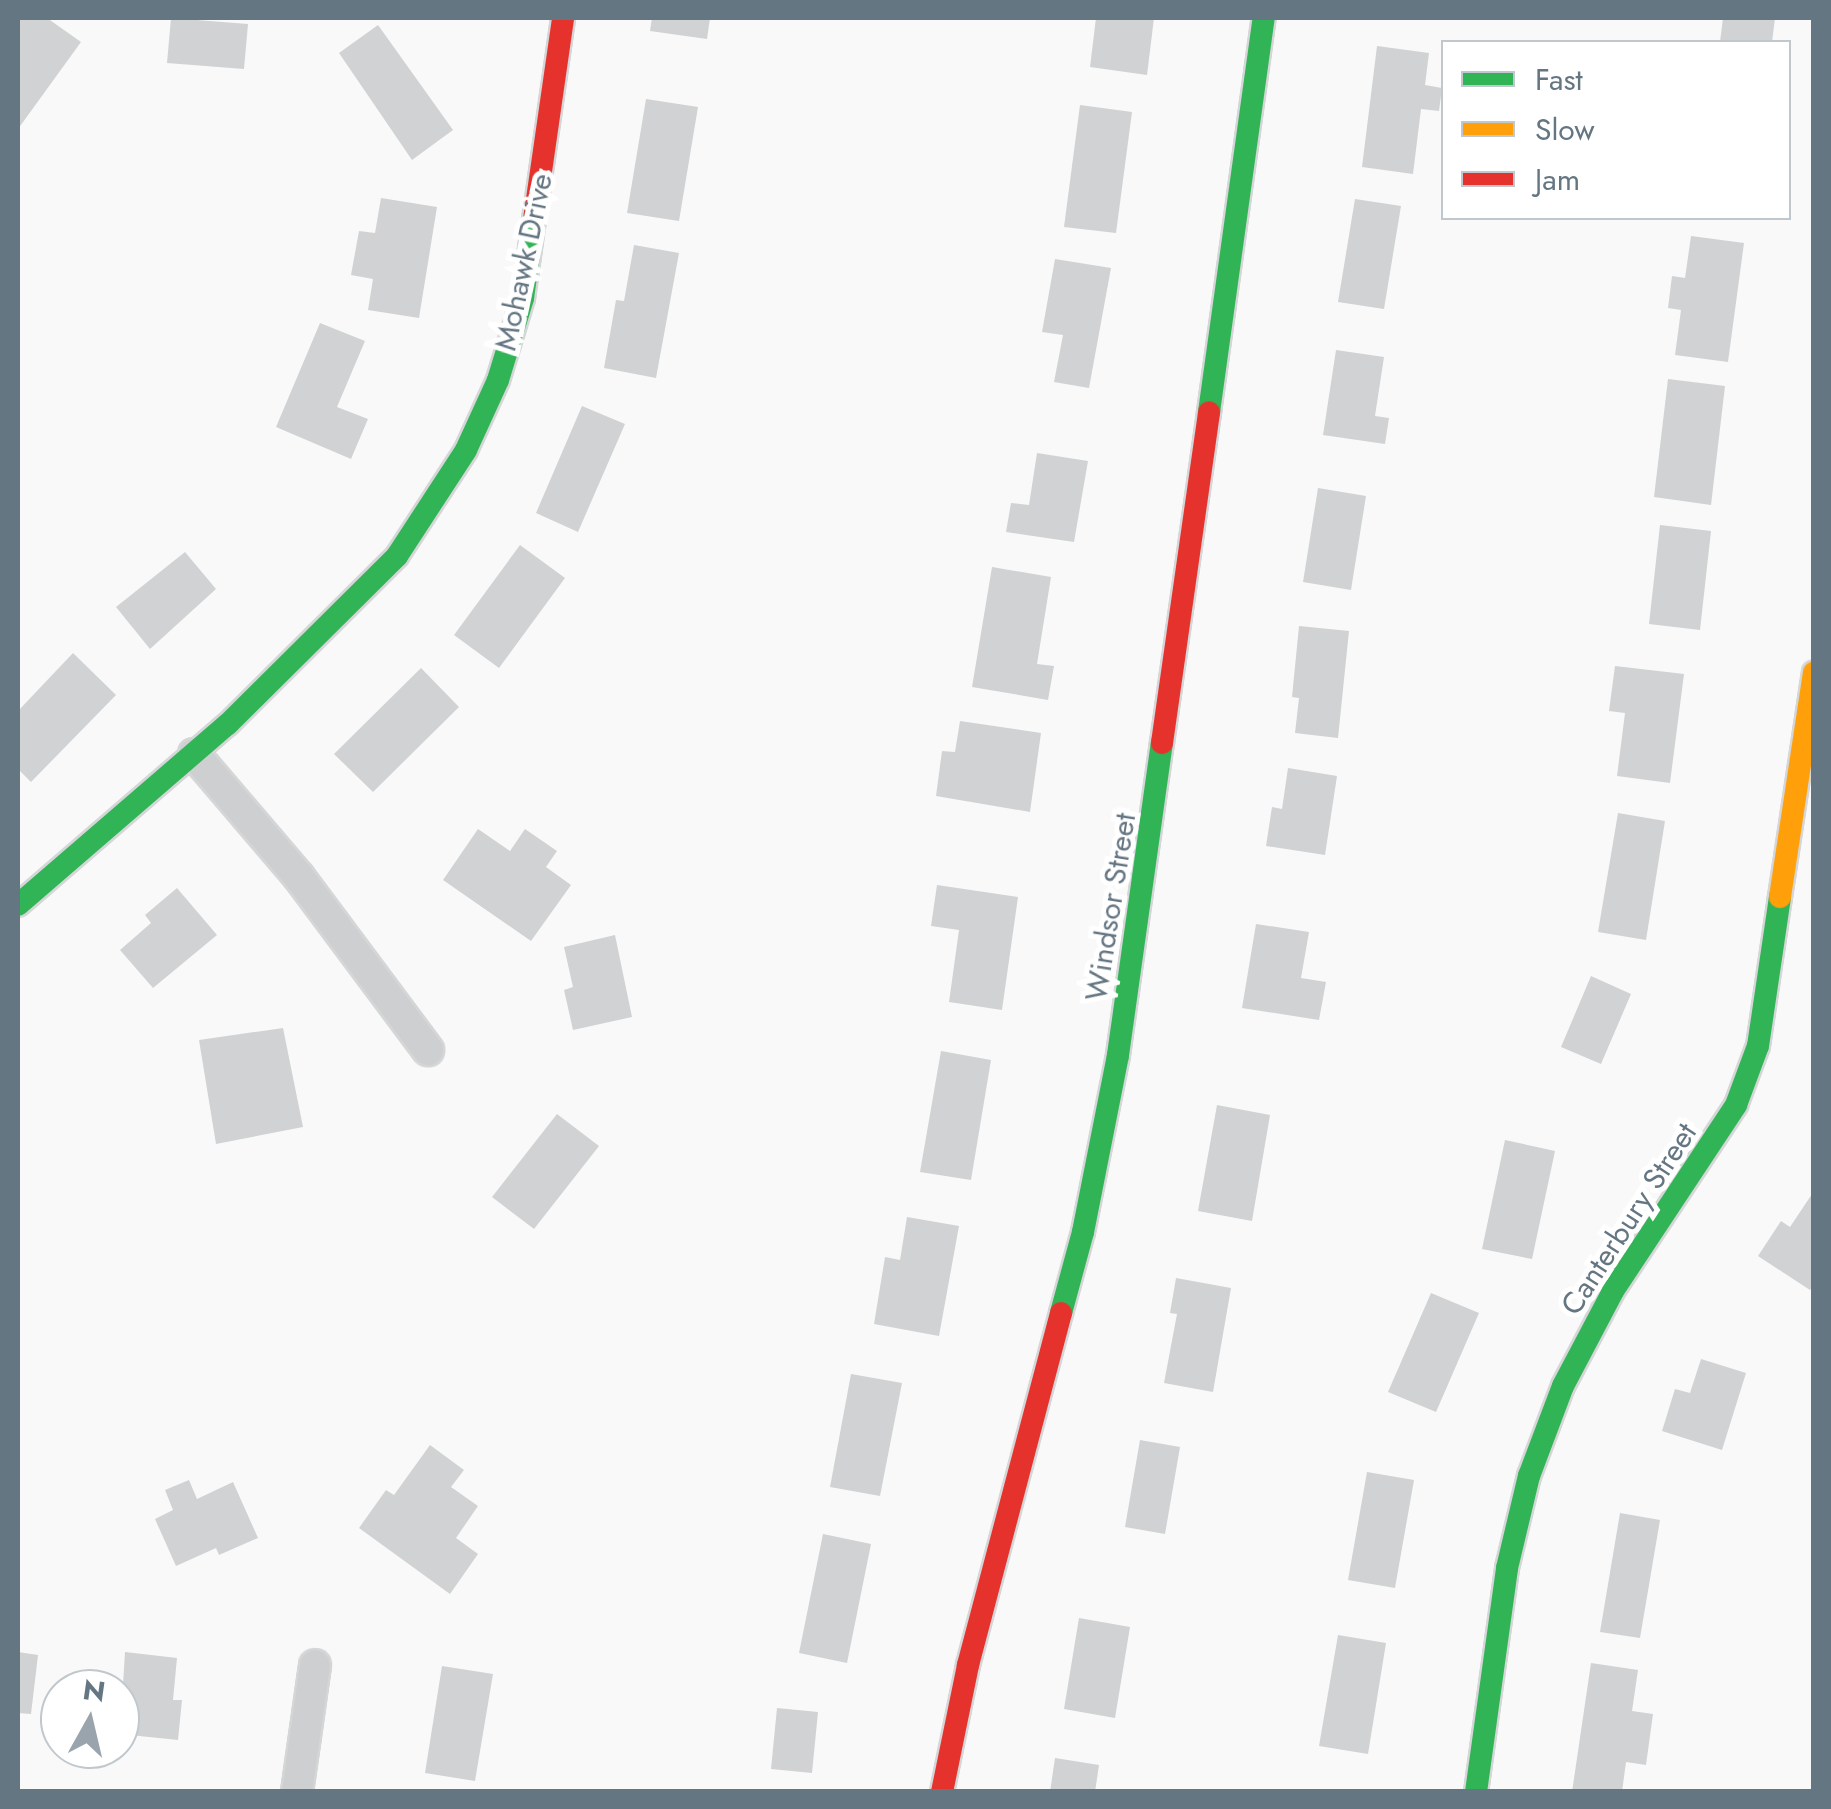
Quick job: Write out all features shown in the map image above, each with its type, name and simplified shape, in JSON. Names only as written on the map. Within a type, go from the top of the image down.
[{"type":"street","name":"Mohawk Drive","points":[[18,905],[194,754],[362,595],[396,556],[466,450],[498,380],[523,298],[563,18]]},
{"type":"street","name":"Windsor Street","points":[[942,1792],[968,1664],[1083,1232],[1118,1054],[1264,18]]},
{"type":"street","name":"Canterbury Street","points":[[1476,1792],[1507,1568],[1529,1476],[1563,1386],[1614,1291],[1714,1144],[1736,1105],[1758,1046],[1814,674]]},
{"type":"street","points":[[194,754],[300,877],[428,1050]]},
{"type":"street","points":[[297,1792],[315,1665]]},
{"type":"building","points":[[18,18],[47,18],[81,42],[18,129]]},
{"type":"building","points":[[171,18],[248,24],[244,69],[167,63]]},
{"type":"building","points":[[652,18],[710,18],[707,39],[650,31]]},
{"type":"building","points":[[1096,18],[1154,18],[1147,75],[1090,67]]},
{"type":"building","points":[[1723,18],[1775,18],[1772,40],[1720,40]]},
{"type":"building","points":[[378,25],[453,130],[412,160],[339,53]]},
{"type":"building","points":[[1377,46],[1429,53],[1425,85],[1441,88],[1439,111],[1421,109],[1413,174],[1362,167]]},
{"type":"building","points":[[646,99],[698,107],[679,221],[627,213]]},
{"type":"building","points":[[1080,105],[1132,112],[1116,233],[1064,227]]},
{"type":"building","points":[[381,198],[437,207],[419,318],[368,310],[373,279],[351,275],[359,231],[375,233]]},
{"type":"building","points":[[1355,199],[1401,206],[1384,309],[1338,302]]},
{"type":"building","points":[[1691,236],[1744,243],[1728,362],[1675,355],[1681,310],[1668,308],[1672,276],[1685,278]]},
{"type":"building","points":[[634,245],[679,253],[656,378],[604,368],[616,300],[624,301]]},
{"type":"building","points":[[1055,259],[1111,268],[1089,388],[1054,382],[1063,335],[1042,332]]},
{"type":"building","points":[[320,323],[365,341],[337,407],[368,419],[351,459],[276,427]]},
{"type":"building","points":[[1336,350],[1384,357],[1375,416],[1389,418],[1385,444],[1323,435]]},
{"type":"building","points":[[1668,379],[1725,386],[1711,505],[1654,497]]},
{"type":"building","points":[[582,406],[625,424],[578,532],[536,513]]},
{"type":"building","points":[[1037,453],[1088,461],[1074,542],[1006,532],[1011,503],[1029,505]]},
{"type":"building","points":[[1318,488],[1366,496],[1351,590],[1303,582]]},
{"type":"building","points":[[1660,525],[1711,531],[1700,630],[1649,624]]},
{"type":"building","points":[[520,545],[565,578],[499,668],[454,635]]},
{"type":"building","points":[[185,552],[216,589],[150,649],[116,607]]},
{"type":"building","points":[[992,567],[1051,577],[1037,664],[1054,666],[1048,700],[972,687]]},
{"type":"building","points":[[1299,626],[1349,631],[1338,738],[1295,733],[1299,698],[1292,697]]},
{"type":"building","points":[[73,653],[116,695],[31,782],[18,769],[18,711]]},
{"type":"building","points":[[1615,666],[1684,674],[1670,783],[1617,776],[1625,713],[1609,711]]},
{"type":"building","points":[[421,668],[459,707],[373,792],[334,754]]},
{"type":"building","points":[[960,721],[1041,733],[1030,812],[936,796],[942,751],[955,752]]},
{"type":"building","points":[[1288,768],[1337,776],[1325,855],[1266,846],[1272,807],[1282,809]]},
{"type":"building","points":[[1618,813],[1665,821],[1646,940],[1598,932]]},
{"type":"building","points":[[478,829],[510,851],[525,829],[557,851],[546,867],[571,885],[531,941],[443,880]]},
{"type":"building","points":[[937,885],[1018,897],[1002,1010],[949,1002],[959,930],[931,926]]},
{"type":"building","points":[[177,888],[217,935],[153,988],[120,950],[151,923],[145,915]]},
{"type":"building","points":[[1256,924],[1309,932],[1301,978],[1326,982],[1319,1020],[1242,1008]]},
{"type":"building","points":[[615,935],[632,1017],[573,1030],[564,990],[573,987],[564,947]]},
{"type":"building","points":[[1591,976],[1631,994],[1601,1064],[1561,1047]]},
{"type":"building","points":[[283,1028],[303,1127],[216,1144],[199,1040]]},
{"type":"building","points":[[941,1051],[991,1060],[971,1180],[920,1172]]},
{"type":"building","points":[[1217,1105],[1270,1115],[1252,1221],[1198,1211]]},
{"type":"building","points":[[557,1114],[599,1146],[534,1229],[492,1197]]},
{"type":"building","points":[[1505,1140],[1555,1151],[1532,1259],[1482,1249]]},
{"type":"building","points":[[1814,1191],[1814,1284],[1810,1290],[1758,1256],[1781,1221],[1790,1227]]},
{"type":"building","points":[[907,1217],[959,1226],[939,1336],[874,1324],[885,1257],[900,1260]]},
{"type":"building","points":[[1176,1278],[1231,1288],[1213,1392],[1164,1383],[1177,1314],[1170,1313]]},
{"type":"building","points":[[1431,1293],[1479,1313],[1436,1412],[1388,1392]]},
{"type":"building","points":[[1701,1359],[1746,1373],[1722,1450],[1662,1431],[1675,1389],[1690,1393]]},
{"type":"building","points":[[851,1374],[902,1383],[880,1496],[830,1487]]},
{"type":"building","points":[[1140,1440],[1180,1447],[1165,1534],[1125,1527]]},
{"type":"building","points":[[430,1445],[464,1470],[451,1487],[478,1506],[456,1538],[478,1554],[450,1594],[359,1528],[386,1490],[394,1495]]},
{"type":"building","points":[[1367,1472],[1414,1480],[1395,1588],[1348,1580]]},
{"type":"building","points":[[189,1480],[197,1499],[233,1482],[258,1538],[219,1555],[216,1548],[176,1566],[155,1519],[173,1510],[165,1490]]},
{"type":"building","points":[[1620,1513],[1660,1520],[1640,1638],[1600,1632]]},
{"type":"building","points":[[823,1534],[871,1544],[847,1663],[799,1653]]},
{"type":"building","points":[[1079,1618],[1130,1627],[1115,1718],[1064,1709]]},
{"type":"building","points":[[1338,1635],[1386,1643],[1368,1754],[1319,1746]]},
{"type":"building","points":[[18,1652],[38,1655],[31,1714],[18,1713]]},
{"type":"building","points":[[125,1652],[177,1658],[173,1700],[182,1700],[178,1740],[140,1736],[140,1669],[124,1669]]},
{"type":"building","points":[[1591,1663],[1638,1670],[1632,1711],[1653,1714],[1646,1765],[1626,1762],[1622,1792],[1572,1792]]},
{"type":"building","points":[[442,1666],[493,1674],[475,1781],[425,1773]]},
{"type":"building","points":[[777,1708],[818,1712],[812,1773],[771,1769]]},
{"type":"building","points":[[1055,1758],[1099,1765],[1095,1792],[1050,1792]]},
{"type":"traffic: fast","points":[[1209,412],[1264,18]]},
{"type":"traffic: fast","points":[[18,905],[228,724],[397,556],[466,450],[498,380],[523,298],[535,213]]},
{"type":"traffic: fast","points":[[1061,1313],[1083,1232],[1118,1055],[1162,743]]},
{"type":"traffic: fast","points":[[1476,1792],[1507,1568],[1529,1476],[1563,1386],[1613,1291],[1736,1105],[1758,1046],[1780,897]]},
{"type":"traffic: slow","points":[[1780,897],[1814,673]]},
{"type":"traffic: jam","points":[[535,213],[563,18]]},
{"type":"traffic: jam","points":[[1162,743],[1209,412]]},
{"type":"traffic: jam","points":[[942,1792],[968,1665],[1061,1313]]}]
